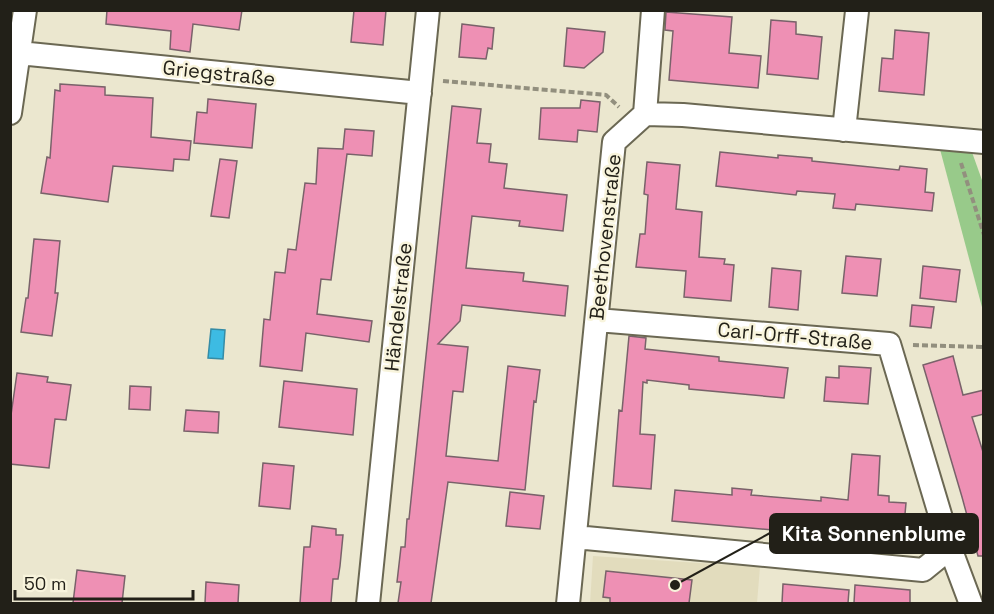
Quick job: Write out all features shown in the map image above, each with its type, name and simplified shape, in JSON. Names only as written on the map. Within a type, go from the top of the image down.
[{"type":"street","points":[[10,113],[25,10]]},
{"type":"street","name":"Händelstraße","points":[[368,603],[429,10]]},
{"type":"street","points":[[653,10],[645,114],[683,115],[984,142]]},
{"type":"street","points":[[844,130],[857,11]]},
{"type":"street","name":"Griegstraße","points":[[19,52],[421,86]]},
{"type":"street","name":"Beethovenstraße","points":[[568,603],[614,142],[645,114]]},
{"type":"street","name":"Carl-Orff-Straße","points":[[597,320],[888,344],[950,548],[971,603]]},
{"type":"street","points":[[575,537],[923,570],[950,548]]},
{"type":"path","points":[[421,86],[606,94],[620,109],[645,114]]},
{"type":"path","points":[[954,140],[984,235]]},
{"type":"path","points":[[888,344],[984,347]]},
{"type":"shaded area","points":[[593,556],[760,567],[757,603],[590,604]]},
{"type":"green space","points":[[937,138],[968,141],[983,183],[983,311]]},
{"type":"water","points":[[211,329],[225,330],[223,359],[208,358]]},
{"type":"building","points":[[107,10],[242,10],[239,30],[193,24],[190,52],[170,49],[171,31],[106,24]]},
{"type":"building","points":[[354,10],[386,10],[383,45],[351,42]]},
{"type":"building","points":[[666,12],[732,17],[729,53],[761,56],[758,88],[669,80],[673,31],[665,30]]},
{"type":"building","points":[[771,20],[796,22],[796,34],[822,37],[818,79],[767,74]]},
{"type":"building","points":[[462,24],[494,28],[492,49],[488,48],[486,59],[459,57]]},
{"type":"building","points":[[567,28],[605,32],[603,52],[584,68],[564,66]]},
{"type":"building","points":[[895,30],[929,33],[924,95],[879,91],[882,58],[893,59]]},
{"type":"building","points":[[60,84],[105,87],[105,95],[153,98],[151,137],[191,141],[189,160],[174,159],[173,171],[113,166],[108,202],[41,193],[47,157],[50,158],[55,90],[60,91]]},
{"type":"building","points":[[208,99],[256,104],[252,148],[194,143],[197,112],[207,113]]},
{"type":"building","points":[[581,100],[600,102],[597,132],[578,130],[577,142],[539,139],[541,108],[580,108]]},
{"type":"building","points":[[452,106],[481,109],[477,143],[491,144],[489,162],[507,164],[504,188],[567,195],[563,231],[519,226],[520,221],[472,216],[466,268],[524,273],[523,281],[568,286],[565,316],[462,305],[460,321],[438,344],[468,347],[463,392],[453,391],[446,456],[498,461],[508,366],[540,370],[536,402],[534,401],[525,490],[448,482],[431,603],[398,603],[401,582],[397,582],[401,547],[405,547],[407,519],[409,519]]},
{"type":"building","points":[[345,129],[374,131],[372,156],[347,154],[331,280],[321,279],[317,314],[372,321],[369,342],[306,333],[302,371],[260,366],[264,319],[270,320],[275,272],[285,273],[288,249],[296,250],[305,183],[316,184],[318,148],[343,149]]},
{"type":"building","points":[[720,152],[778,158],[778,155],[812,158],[812,161],[899,170],[900,166],[927,169],[925,192],[934,193],[932,211],[856,204],[855,210],[833,208],[835,194],[797,191],[796,195],[716,186]]},
{"type":"building","points":[[220,159],[237,161],[229,218],[211,216]]},
{"type":"building","points":[[647,162],[680,165],[676,209],[702,212],[699,257],[725,259],[724,264],[734,265],[731,301],[684,297],[686,271],[636,267],[640,234],[645,234],[648,195],[644,194]]},
{"type":"building","points":[[34,239],[60,241],[55,293],[58,293],[52,336],[21,332],[26,298],[28,298]]},
{"type":"building","points":[[846,256],[881,259],[877,296],[842,293]]},
{"type":"building","points":[[923,266],[960,270],[956,302],[920,298]]},
{"type":"building","points":[[772,268],[801,271],[798,310],[769,307]]},
{"type":"building","points":[[912,305],[934,307],[931,328],[910,326]]},
{"type":"building","points":[[629,336],[646,338],[645,349],[719,357],[719,361],[788,368],[784,398],[689,389],[689,385],[647,380],[647,383],[643,382],[640,434],[655,435],[651,489],[613,486],[619,410],[622,411]]},
{"type":"building","points":[[953,356],[963,395],[984,390],[984,414],[972,417],[984,455],[984,556],[978,556],[923,365]]},
{"type":"building","points":[[839,366],[871,368],[868,404],[824,401],[826,377],[839,378]]},
{"type":"building","points":[[17,373],[48,377],[47,382],[71,385],[66,420],[55,419],[49,468],[10,464],[10,422]]},
{"type":"building","points":[[284,381],[357,389],[353,435],[279,427]]},
{"type":"building","points":[[130,386],[151,387],[150,410],[129,409]]},
{"type":"building","points":[[186,410],[219,412],[218,433],[184,431]]},
{"type":"building","points":[[852,454],[880,456],[878,495],[889,496],[889,502],[906,503],[903,536],[849,531],[848,537],[817,534],[818,527],[774,523],[773,530],[672,521],[675,490],[732,495],[732,488],[752,490],[751,495],[821,501],[821,497],[848,500]]},
{"type":"building","points":[[263,463],[294,466],[290,509],[259,506]]},
{"type":"building","points":[[510,492],[544,496],[540,529],[506,526]]},
{"type":"building","points":[[312,526],[336,529],[336,535],[343,535],[338,579],[333,579],[331,603],[300,603],[304,547],[310,547]]},
{"type":"building","points":[[77,570],[125,576],[122,603],[73,603]]},
{"type":"building","points":[[606,571],[692,580],[689,603],[610,603],[610,598],[603,597]]},
{"type":"building","points":[[206,582],[239,585],[238,603],[205,603]]},
{"type":"building","points":[[783,584],[849,590],[848,603],[782,603]]},
{"type":"building","points":[[855,585],[910,590],[910,603],[854,603]]},
{"type":"place","name":"Kita Sonnenblume","points":[[675,585]]}]
